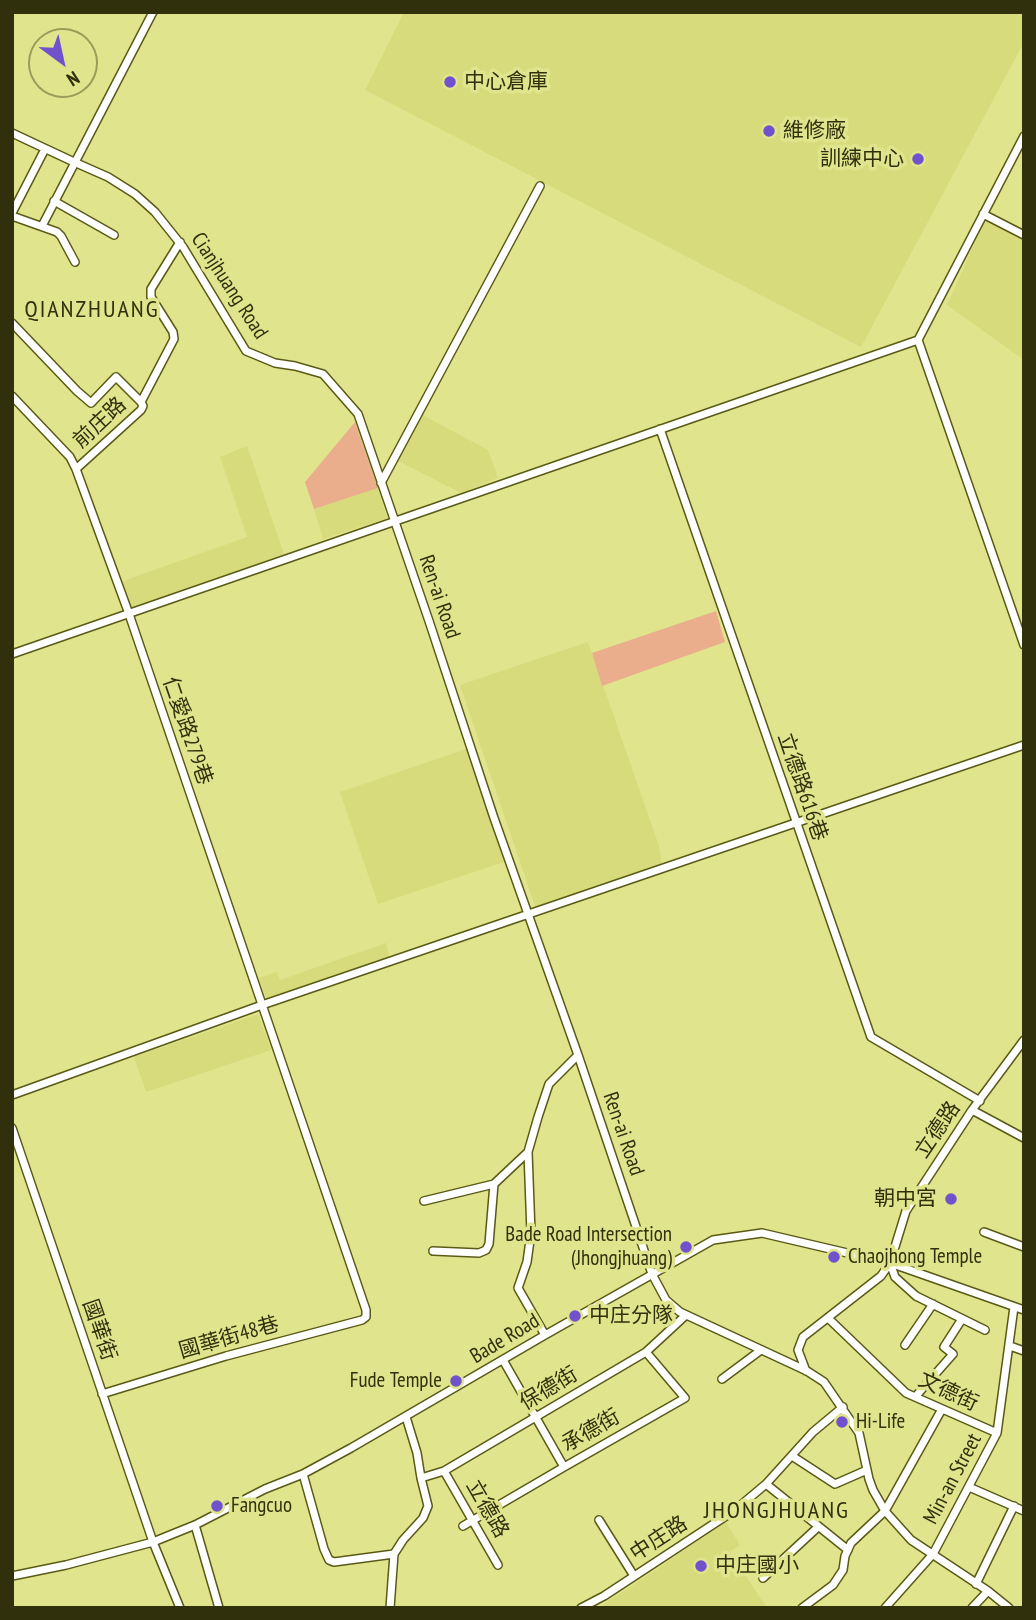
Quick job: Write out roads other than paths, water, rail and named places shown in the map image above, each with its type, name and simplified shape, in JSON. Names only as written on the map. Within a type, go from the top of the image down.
[{"type":"street","points":[[42,226],[153,12]]},
{"type":"street","name":"Cianjhuang Road","points":[[12,132],[108,177],[135,194],[155,212],[180,242],[246,351],[275,363],[323,374],[358,414],[395,521]]},
{"type":"street","points":[[12,654],[918,340],[1024,136]]},
{"type":"street","points":[[45,149],[12,215],[57,232],[75,262]]},
{"type":"street","points":[[381,483],[540,186]]},
{"type":"street","points":[[54,201],[114,235]]},
{"type":"street","points":[[983,214],[1024,235]]},
{"type":"street","name":"前庄路","points":[[141,402],[174,340],[173,332],[151,297],[151,289],[180,242]]},
{"type":"street","name":"前庄路","points":[[12,323],[91,403],[116,377],[143,406],[76,469]]},
{"type":"street","points":[[918,340],[1024,645]]},
{"type":"street","name":"仁愛路279巷","points":[[12,396],[70,457],[76,469],[129,614],[366,1310],[366,1317]]},
{"type":"street","name":"立德路616巷","points":[[660,429],[871,1037],[980,1101]]},
{"type":"street","name":"Ren-ai Road","points":[[395,521],[494,818],[652,1274],[666,1300],[685,1315],[807,1371],[824,1382],[859,1433],[873,1490],[885,1511],[911,1540],[1009,1608]]},
{"type":"street","points":[[12,1095],[262,1005],[1024,745]]},
{"type":"street","name":"立德路","points":[[807,1371],[799,1350],[803,1337],[881,1276],[890,1263],[906,1211],[972,1110],[1024,1040]]},
{"type":"street","points":[[545,1335],[518,1288],[527,1262],[531,1233],[528,1152],[549,1084],[578,1055]]},
{"type":"street","points":[[972,1110],[1024,1138]]},
{"type":"street","name":"國華街","points":[[12,1128],[153,1542],[180,1608]]},
{"type":"street","points":[[424,1201],[494,1184],[528,1152]]},
{"type":"street","points":[[433,1251],[479,1253],[486,1250],[489,1244],[494,1184]]},
{"type":"street","points":[[984,1232],[1024,1247]]},
{"type":"street","name":"Bade Road","points":[[12,1576],[153,1542],[303,1474],[713,1240],[762,1233],[890,1263],[1024,1310]]},
{"type":"street","points":[[890,1263],[895,1277],[916,1296],[985,1330]]},
{"type":"street","points":[[905,1345],[933,1304]]},
{"type":"street","name":"Min-an Street","points":[[885,1608],[933,1554],[997,1433],[1014,1307]]},
{"type":"street","name":"保德街","points":[[421,1478],[444,1471],[646,1352],[685,1315]]},
{"type":"street","name":"國華街48巷","points":[[102,1394],[366,1317]]},
{"type":"street","name":"文德街","points":[[828,1318],[906,1393],[997,1433]]},
{"type":"street","points":[[915,1397],[953,1354],[944,1347],[962,1319]]},
{"type":"street","points":[[1010,1346],[1024,1351]]},
{"type":"street","points":[[722,1379],[761,1350]]},
{"type":"street","name":"承德街","points":[[463,1526],[685,1398],[646,1352]]},
{"type":"street","points":[[503,1360],[564,1467]]},
{"type":"street","name":"中庄路","points":[[580,1608],[597,1604],[736,1510],[766,1484],[813,1432],[843,1407]]},
{"type":"street","points":[[802,1608],[833,1585],[843,1570],[851,1543],[885,1511],[942,1409]]},
{"type":"street","points":[[390,1608],[394,1554],[423,1518],[428,1506],[406,1417]]},
{"type":"street","points":[[792,1456],[835,1484],[867,1470]]},
{"type":"street","name":"立德路","points":[[444,1471],[498,1564]]},
{"type":"street","points":[[303,1474],[329,1560],[334,1562],[394,1554]]},
{"type":"street","points":[[766,1484],[848,1550]]},
{"type":"street","points":[[970,1487],[1024,1511]]},
{"type":"street","points":[[976,1584],[1014,1506]]},
{"type":"street","points":[[599,1520],[635,1576]]},
{"type":"street","points":[[195,1525],[219,1608]]},
{"type":"street","points":[[763,1578],[818,1527]]},
{"type":"street","points":[[972,1608],[988,1591]]},
{"type":"place","name":"中心倉庫","points":[[450,82]]},
{"type":"place","name":"維修廠","points":[[769,131]]},
{"type":"place","name":"訓練中心","points":[[918,159]]},
{"type":"place","name":"朝中宮","points":[[951,1199]]},
{"type":"place","name":"Bade Road Intersection (Jhongjhuang)","points":[[686,1247]]},
{"type":"place","name":"Chaojhong Temple","points":[[834,1257]]},
{"type":"place","name":"中庄分隊","points":[[575,1316]]},
{"type":"place","name":"Fude Temple","points":[[456,1381]]},
{"type":"place","name":"Hi-Life","points":[[842,1422]]},
{"type":"place","name":"Fangcuo","points":[[217,1506]]},
{"type":"place","name":"中庄國小","points":[[701,1566]]},
{"type":"district","name":"QIANZHUANG","points":[[92,310]]},
{"type":"district","name":"JHONGJHUANG","points":[[777,1511]]}]
